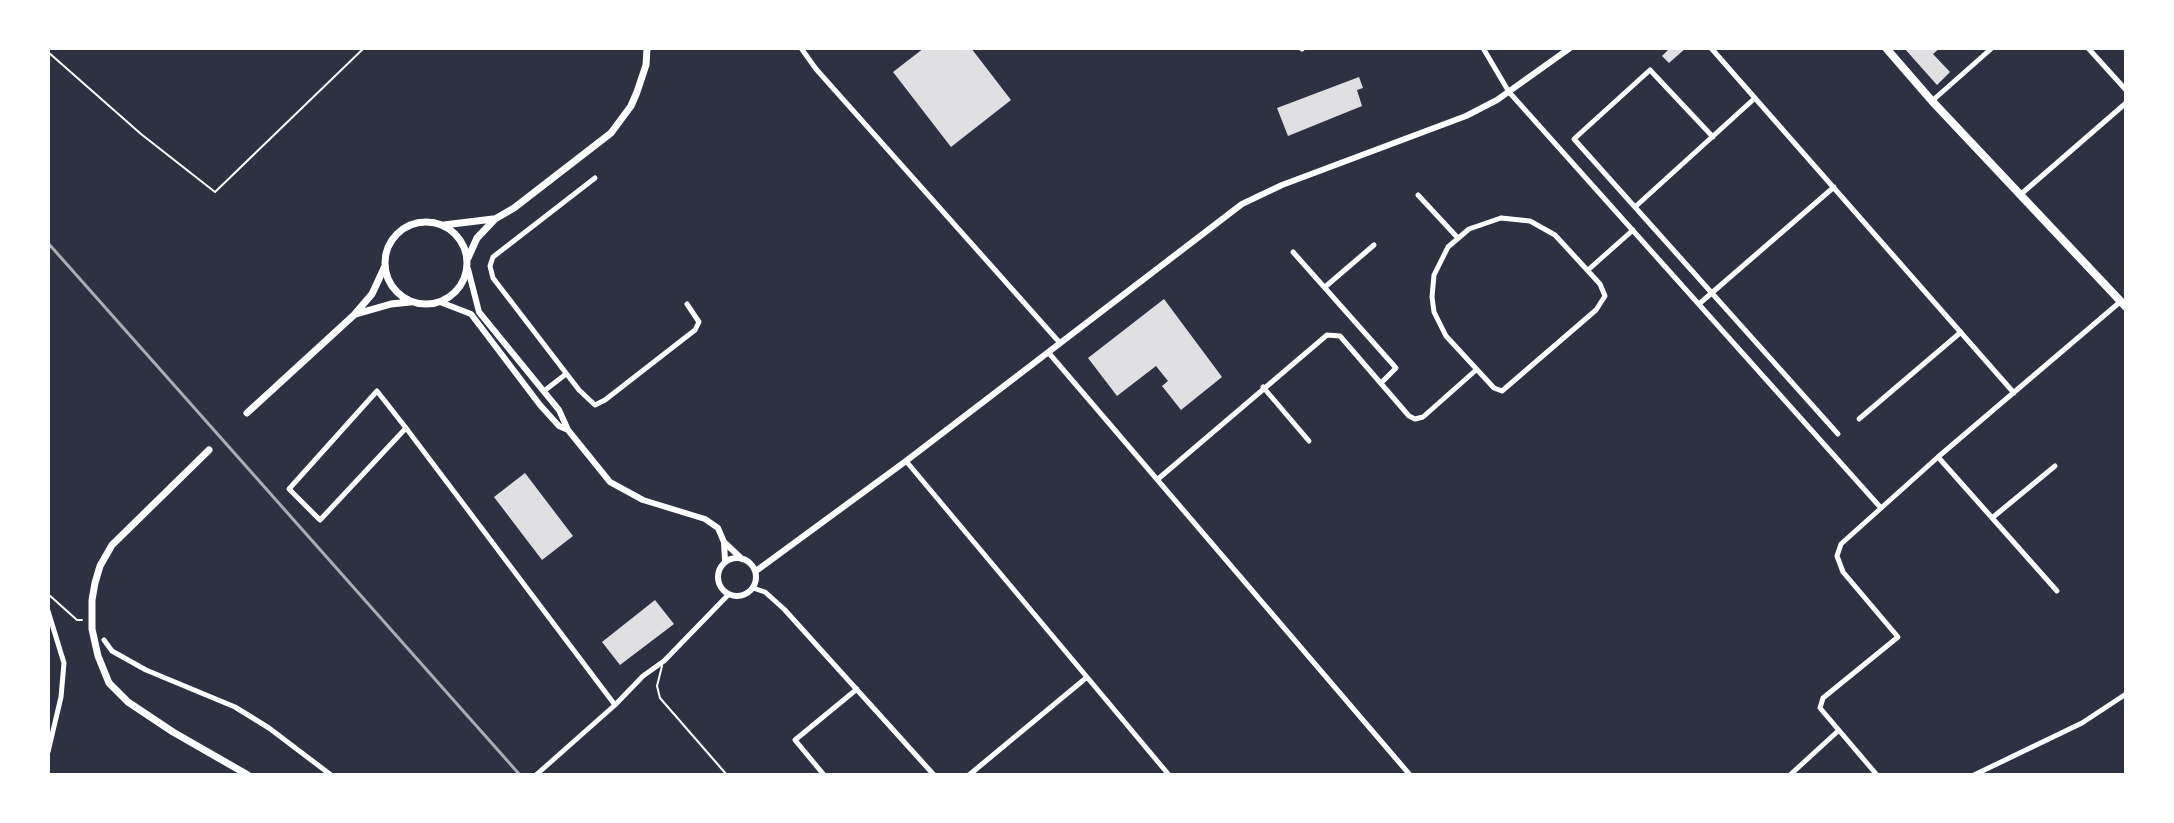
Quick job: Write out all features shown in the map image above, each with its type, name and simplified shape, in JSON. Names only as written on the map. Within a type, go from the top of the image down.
[{"type":"main road","points":[[468,258],[477,238],[495,219],[514,208],[611,133],[631,106],[637,92],[646,65],[647,48]]},
{"type":"main road","points":[[1886,48],[2123,304]]},
{"type":"main road","points":[[444,225],[495,219]]},
{"type":"main road","points":[[247,413],[354,315],[372,294],[385,266],[387,250],[394,236],[404,227],[430,221],[444,225],[457,234],[464,245],[468,269],[456,292],[440,302],[391,304],[354,315]]},
{"type":"main road","points":[[385,266],[394,289],[412,302]]},
{"type":"main road","points":[[209,450],[112,545],[95,583],[92,629],[109,683],[128,702],[248,775]]},
{"type":"street","points":[[801,48],[816,69],[1060,343]]},
{"type":"street","points":[[1483,48],[1509,92],[1881,508]]},
{"type":"street","points":[[756,571],[1252,198],[1466,116],[1509,92],[1570,48]]},
{"type":"street","points":[[1711,48],[2014,393]]},
{"type":"street","points":[[1932,101],[1992,48]]},
{"type":"street","points":[[2088,48],[2126,90]]},
{"type":"street","points":[[1713,137],[1650,70],[1574,139],[1838,434]]},
{"type":"street","points":[[1635,207],[1755,98]]},
{"type":"street","points":[[2019,195],[2126,103]]},
{"type":"street","points":[[595,178],[490,262],[493,278],[592,404],[598,404],[695,330],[699,322],[687,304]]},
{"type":"street","points":[[1699,304],[1834,187]]},
{"type":"street","points":[[1418,195],[1457,237]]},
{"type":"street","points":[[1507,218],[1530,221],[1555,235],[1588,270],[1605,292],[1603,303],[1506,390],[1494,388],[1446,336],[1433,305],[1436,269],[1443,253],[1457,237],[1489,220],[1507,218]]},
{"type":"street","points":[[1588,270],[1633,230]]},
{"type":"street","points":[[1325,287],[1374,245]]},
{"type":"street","points":[[1293,252],[1396,368],[1381,383]]},
{"type":"street","points":[[468,269],[479,312],[559,410],[568,430],[610,482],[658,506],[705,519],[718,528],[724,542],[725,561],[717,576],[722,588],[729,594],[744,594],[753,588],[756,571],[750,562],[724,542]]},
{"type":"street","points":[[440,302],[471,314],[540,405],[559,426],[568,430]]},
{"type":"street","points":[[1877,775],[1820,708],[1823,698],[1898,637],[1843,572],[1837,556],[1844,539],[2123,304]]},
{"type":"street","points":[[1859,419],[1961,332]]},
{"type":"street","points":[[1158,479],[1320,339],[1333,334],[1340,336],[1409,416],[1419,419],[1476,370]]},
{"type":"street","points":[[1048,352],[1410,775]]},
{"type":"street","points":[[544,391],[566,374]]},
{"type":"street","points":[[1263,387],[1309,441]]},
{"type":"street","points":[[406,428],[320,520],[289,489],[377,391],[406,428],[615,705]]},
{"type":"street","points":[[1938,457],[2057,591]]},
{"type":"street","points":[[906,461],[1169,775]]},
{"type":"street","points":[[1992,518],[2055,466]]},
{"type":"street","points":[[725,561],[743,559]]},
{"type":"street","points":[[753,588],[765,592],[784,609],[934,775]]},
{"type":"street","points":[[536,775],[643,676],[664,661],[729,594]]},
{"type":"street","points":[[48,611],[64,663],[61,697],[48,752]]},
{"type":"street","points":[[104,640],[112,651],[146,670],[235,707],[269,728],[331,775]]},
{"type":"street","points":[[969,775],[1086,678]]},
{"type":"street","points":[[824,775],[795,740],[857,689]]},
{"type":"street","points":[[1974,775],[2082,723],[2126,694]]},
{"type":"street","points":[[1790,775],[1838,731]]},
{"type":"lane","points":[[664,661],[658,675],[660,698],[727,775]]},
{"type":"path","points":[[48,52],[141,134],[215,192],[364,48]]},
{"type":"path","points":[[48,594],[77,620],[84,620]]},
{"type":"building","points":[[924,48],[971,48],[1011,100],[951,147],[893,72]]},
{"type":"building","points":[[1670,48],[1686,48],[1669,63],[1662,56]]},
{"type":"building","points":[[1904,48],[1940,48],[1933,54],[1950,72],[1937,85]]},
{"type":"building","points":[[1359,77],[1363,88],[1357,90],[1362,106],[1288,136],[1277,108]]},
{"type":"building","points":[[1164,299],[1222,377],[1181,410],[1162,386],[1168,381],[1156,366],[1117,396],[1088,358]]},
{"type":"building","points":[[525,473],[573,536],[542,560],[494,497]]},
{"type":"building","points":[[655,600],[674,624],[620,665],[602,642]]},
{"type":"railway","points":[[48,243],[520,775]]}]
